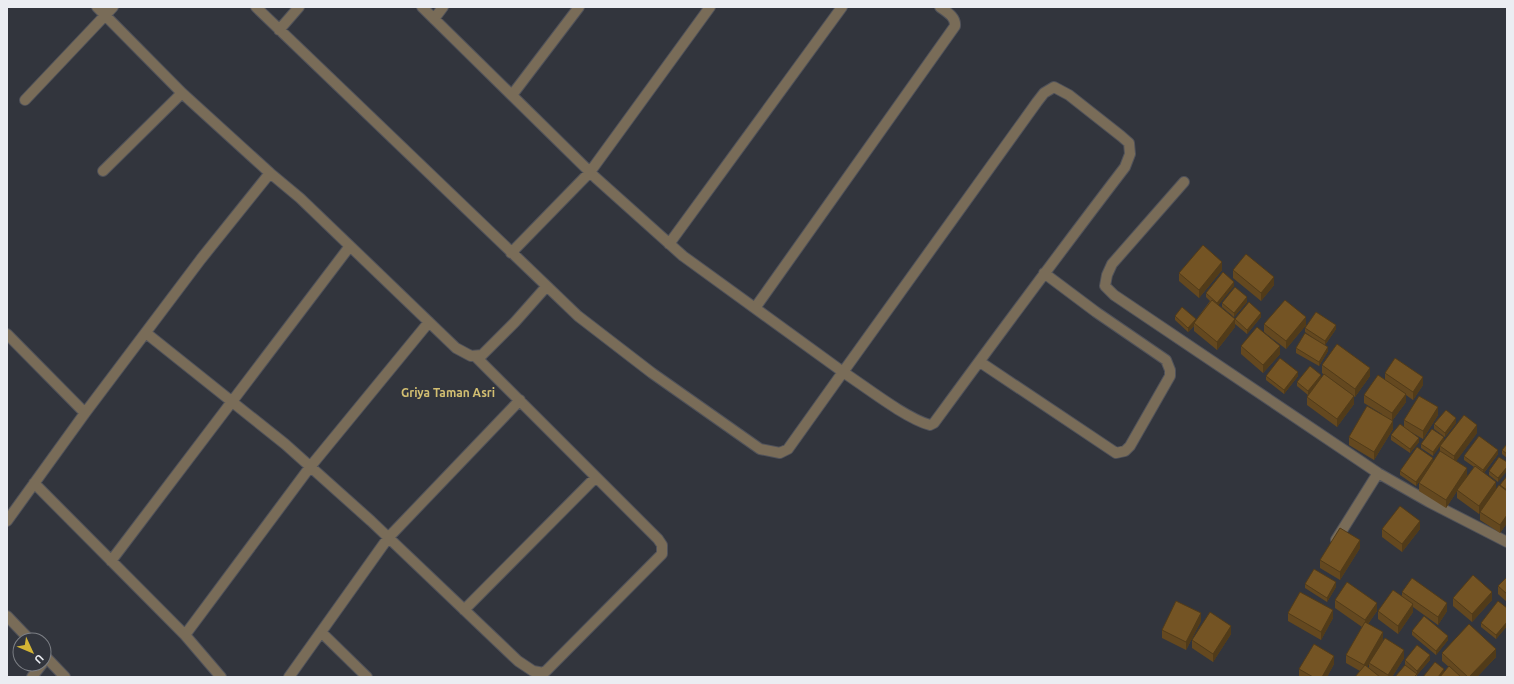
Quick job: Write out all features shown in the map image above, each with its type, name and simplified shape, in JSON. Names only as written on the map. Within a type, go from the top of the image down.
[{"type":"street","points":[[97,7],[182,93],[270,173],[300,198],[456,348],[471,356],[482,355],[493,345],[546,286]]},
{"type":"street","points":[[25,100],[114,7]]},
{"type":"street","points":[[256,7],[578,316],[652,373],[760,449],[772,452],[780,453],[788,449],[843,372],[1037,102],[1044,93],[1054,86],[1069,95],[1121,136],[1129,143],[1131,149],[1124,167],[1044,273],[980,362],[934,423],[930,425],[912,417],[843,372],[683,256],[590,172],[422,7]]},
{"type":"street","points":[[279,30],[299,7]]},
{"type":"street","points":[[434,19],[443,7]]},
{"type":"street","points":[[512,96],[579,7]]},
{"type":"street","points":[[511,253],[590,172],[710,7]]},
{"type":"street","points":[[669,244],[842,7]]},
{"type":"street","points":[[755,308],[955,26],[956,22],[953,17],[940,7]]},
{"type":"street","points":[[103,171],[182,93]]},
{"type":"street","points":[[7,521],[85,413],[201,259],[270,173]]},
{"type":"street","points":[[1184,182],[1112,264],[1107,275],[1105,286],[1114,296],[1378,473],[1429,502],[1507,542]]},
{"type":"street","points":[[111,561],[350,246]]},
{"type":"street","points":[[980,362],[1116,453],[1125,451],[1130,446],[1170,376],[1169,365],[1166,360],[1096,312],[1044,273]]},
{"type":"street","points":[[185,635],[310,467],[429,322]]},
{"type":"street","points":[[146,333],[310,467],[388,538],[518,661],[533,671],[544,673],[662,554],[662,545],[658,539],[475,356]]},
{"type":"street","points":[[7,335],[85,413]]},
{"type":"street","points":[[289,677],[388,538],[520,400]]},
{"type":"street","points":[[1336,540],[1378,473]]},
{"type":"street","points":[[464,610],[596,477]]},
{"type":"street","points":[[34,483],[185,635],[221,677]]},
{"type":"street","points":[[7,616],[22,632]]},
{"type":"street","points":[[321,632],[367,677]]},
{"type":"street","points":[[52,666],[65,677]]},
{"type":"building","points":[[1203,245],[1222,262],[1199,290],[1179,273]]},
{"type":"building","points":[[1246,254],[1274,277],[1261,293],[1233,270]]},
{"type":"building","points":[[1223,272],[1234,282],[1217,303],[1206,293]]},
{"type":"building","points":[[1235,287],[1247,297],[1234,313],[1222,303]]},
{"type":"building","points":[[1212,300],[1235,319],[1217,342],[1194,323]]},
{"type":"building","points":[[1285,300],[1306,317],[1286,341],[1264,324]]},
{"type":"building","points":[[1249,302],[1261,313],[1247,330],[1235,319]]},
{"type":"building","points":[[1182,307],[1196,319],[1188,328],[1175,316]]},
{"type":"building","points":[[1316,312],[1336,325],[1325,341],[1305,328]]},
{"type":"building","points":[[1257,327],[1280,346],[1263,365],[1241,346]]},
{"type":"building","points":[[1305,333],[1328,347],[1319,362],[1296,348]]},
{"type":"building","points":[[1337,344],[1370,368],[1355,389],[1322,365]]},
{"type":"building","points":[[1280,358],[1298,372],[1284,390],[1266,376]]},
{"type":"building","points":[[1395,358],[1423,377],[1413,392],[1385,373]]},
{"type":"building","points":[[1310,366],[1321,375],[1308,391],[1297,382]]},
{"type":"building","points":[[1324,374],[1354,396],[1337,419],[1307,397]]},
{"type":"building","points":[[1378,375],[1406,394],[1392,413],[1364,395]]},
{"type":"building","points":[[1419,396],[1438,407],[1423,431],[1404,420]]},
{"type":"building","points":[[1367,406],[1393,421],[1374,452],[1349,437]]},
{"type":"building","points":[[1446,410],[1456,418],[1445,433],[1434,424]]},
{"type":"building","points":[[1464,415],[1477,425],[1454,456],[1440,446]]},
{"type":"building","points":[[1400,424],[1419,438],[1410,449],[1391,435]]},
{"type":"building","points":[[1432,429],[1444,437],[1433,452],[1421,444]]},
{"type":"building","points":[[1479,436],[1498,450],[1483,470],[1464,456]]},
{"type":"building","points":[[1507,444],[1507,454],[1502,450]]},
{"type":"building","points":[[1417,447],[1433,458],[1416,482],[1400,471]]},
{"type":"building","points":[[1440,451],[1467,468],[1446,500],[1419,483]]},
{"type":"building","points":[[1499,457],[1507,462],[1507,467],[1498,478],[1489,471]]},
{"type":"building","points":[[1475,466],[1496,482],[1479,506],[1457,490]]},
{"type":"building","points":[[1507,476],[1507,490],[1500,485]]},
{"type":"building","points":[[1499,485],[1507,491],[1507,515],[1500,525],[1480,512]]},
{"type":"building","points":[[1400,506],[1420,521],[1402,544],[1382,529]]},
{"type":"building","points":[[1340,528],[1360,540],[1340,572],[1320,560]]},
{"type":"building","points":[[1314,569],[1336,582],[1327,598],[1305,584]]},
{"type":"building","points":[[1473,575],[1492,592],[1472,614],[1453,598]]},
{"type":"building","points":[[1507,577],[1507,594],[1498,586]]},
{"type":"building","points":[[1412,578],[1447,603],[1438,617],[1402,592]]},
{"type":"building","points":[[1347,582],[1377,603],[1365,620],[1335,600]]},
{"type":"building","points":[[1393,590],[1413,604],[1398,626],[1378,611]]},
{"type":"building","points":[[1300,592],[1333,610],[1321,632],[1288,613]]},
{"type":"building","points":[[1176,601],[1201,613],[1186,642],[1162,630]]},
{"type":"building","points":[[1498,601],[1507,608],[1507,622],[1496,635],[1481,623]]},
{"type":"building","points":[[1210,612],[1231,626],[1213,654],[1192,640]]},
{"type":"building","points":[[1424,616],[1448,636],[1436,651],[1412,631]]},
{"type":"building","points":[[1365,622],[1383,632],[1364,665],[1346,655]]},
{"type":"building","points":[[1469,624],[1496,649],[1468,677],[1442,653]]},
{"type":"building","points":[[1385,638],[1404,650],[1388,675],[1369,663]]},
{"type":"building","points":[[1314,644],[1334,656],[1322,677],[1313,677],[1299,669]]},
{"type":"building","points":[[1417,645],[1430,655],[1417,671],[1405,660]]},
{"type":"building","points":[[1435,662],[1444,669],[1438,677],[1423,677]]},
{"type":"building","points":[[1365,665],[1380,677],[1355,677]]},
{"type":"building","points":[[1405,665],[1417,674],[1414,677],[1395,677]]},
{"type":"building","points":[[1449,666],[1461,677],[1440,677]]},
{"type":"district","name":"Griya Taman Asri","points":[[448,393]]}]
